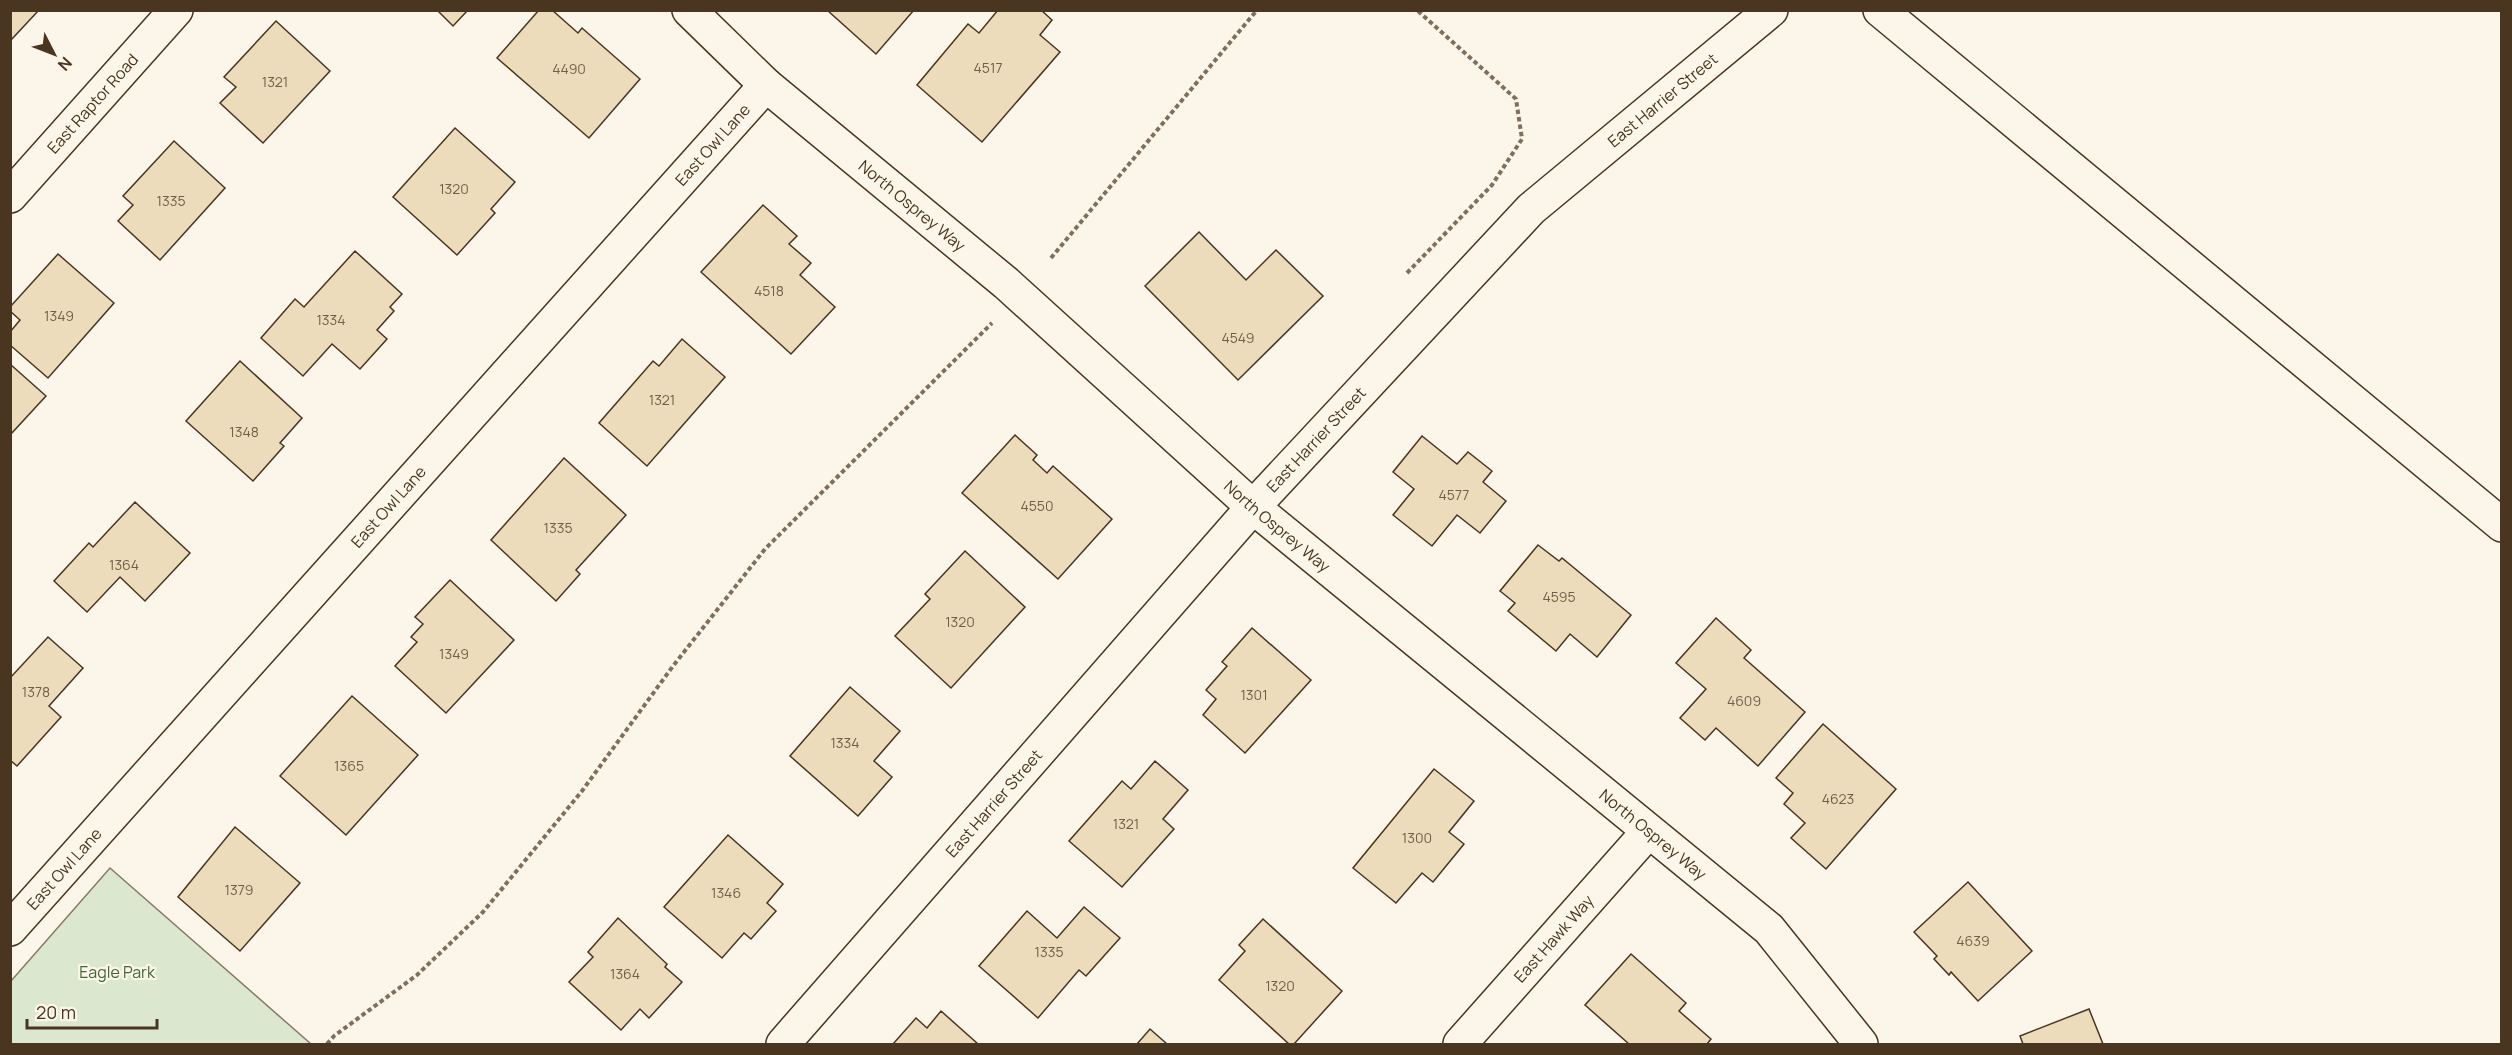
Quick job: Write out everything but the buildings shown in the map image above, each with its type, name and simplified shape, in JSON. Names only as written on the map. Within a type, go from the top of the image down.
[{"type":"street","name":"East Raptor Road","points":[[10,196],[176,10]]},
{"type":"street","name":"North Osprey Way","points":[[689,10],[766,85],[1006,283],[1253,507],[1769,929],[1861,1044]]},
{"type":"street","name":"East Harrier Street","points":[[783,1044],[1253,507],[1531,209],[1771,10]]},
{"type":"street","points":[[1880,10],[2502,525]]},
{"type":"street","name":"East Owl Lane","points":[[10,929],[766,85]]},
{"type":"street","name":"East Hawk Way","points":[[1460,1044],[1648,832]]},
{"type":"path","points":[[1051,258],[1257,10]]},
{"type":"path","points":[[1407,273],[1491,185],[1522,139],[1516,99],[1417,10]]},
{"type":"path","points":[[327,1044],[334,1036],[417,975],[483,912],[582,791],[673,666],[765,549],[992,323]]},
{"type":"green space","name":"Eagle Park","points":[[110,868],[311,1044],[11,1044],[11,981]]}]
